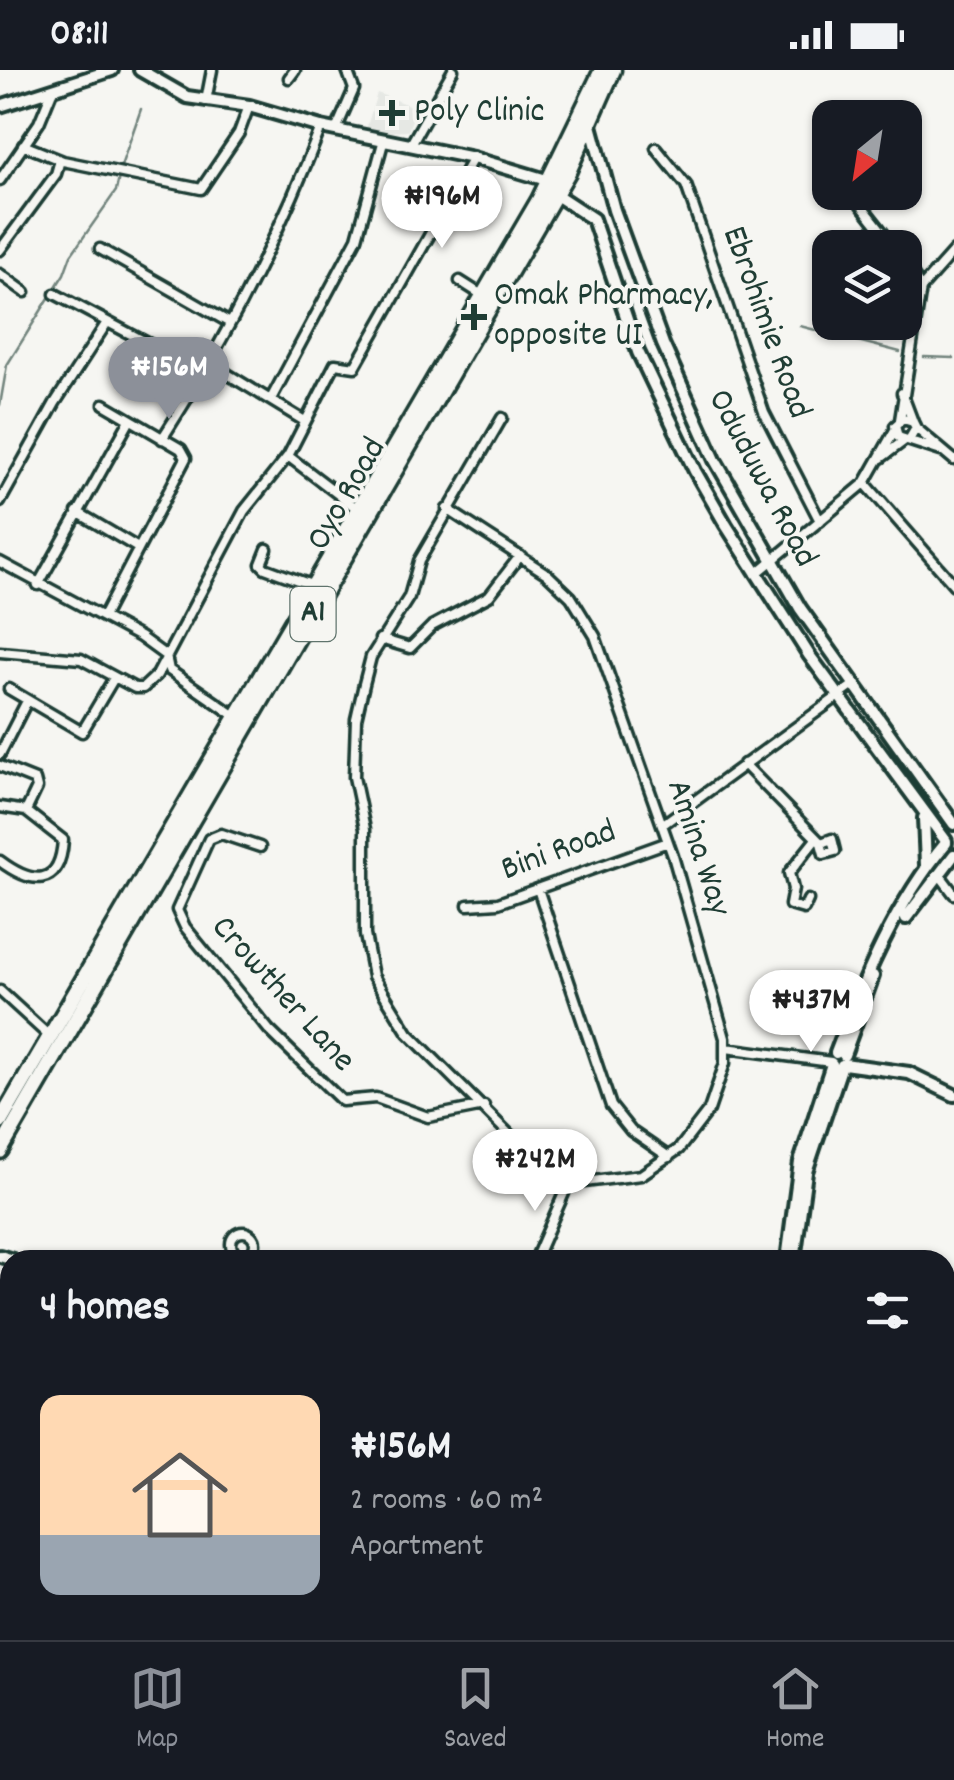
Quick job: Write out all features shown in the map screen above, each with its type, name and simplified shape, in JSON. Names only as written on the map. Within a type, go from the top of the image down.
[{"type":"highway","name":"Oyo Road","points":[[0,1151],[4,1134],[552,187],[574,147],[602,70]]},
{"type":"highway","name":"Oyo Road","points":[[0,1122],[359,510],[412,432],[482,295],[552,187],[561,160],[591,125],[613,70]]},
{"type":"street","points":[[0,106],[112,70]]},
{"type":"street","points":[[140,70],[172,91],[206,101],[249,106],[321,127],[473,158],[552,187],[593,219],[614,210]]},
{"type":"street","points":[[206,101],[212,70]]},
{"type":"street","points":[[336,130],[354,89],[347,70]]},
{"type":"street","points":[[412,144],[453,70]]},
{"type":"street","points":[[0,180],[44,113],[53,89]]},
{"type":"street","points":[[23,145],[60,160],[202,189],[239,133],[249,106]]},
{"type":"street","name":"Oduduwa Road","points":[[591,125],[614,210],[684,395],[772,563],[954,824]]},
{"type":"street","points":[[162,439],[211,364],[288,213],[321,127]]},
{"type":"street","points":[[270,399],[357,238],[384,138]]},
{"type":"street","name":"Ebrohimie Road","points":[[656,148],[686,185],[764,412],[820,521]]},
{"type":"street","points":[[0,652],[81,659],[114,678],[143,688],[158,675],[244,511],[288,456],[303,420],[335,364],[355,367],[473,158]]},
{"type":"street","points":[[0,250],[56,174],[60,160]]},
{"type":"street","points":[[865,210],[882,230]]},
{"type":"street","name":"Oduduwa Road","points":[[593,219],[661,403],[756,574],[923,812],[951,845]]},
{"type":"street","points":[[605,255],[628,248]]},
{"type":"street","points":[[100,249],[230,322]]},
{"type":"street","points":[[922,288],[954,251]]},
{"type":"street","points":[[0,274],[25,292]]},
{"type":"street","points":[[460,282],[482,295]]},
{"type":"street","points":[[55,294],[204,374]]},
{"type":"street","points":[[0,502],[54,403],[106,324]]},
{"type":"street","points":[[756,574],[865,483],[900,420],[912,340]]},
{"type":"street","points":[[211,364],[303,420]]},
{"type":"street","points":[[902,393],[915,425],[954,460]]},
{"type":"street","points":[[103,617],[185,466],[181,450],[104,404]]},
{"type":"street","points":[[502,418],[447,509],[419,561],[409,597],[371,657],[356,719],[354,777],[365,829],[365,935],[373,976],[408,1033],[568,1184],[641,1175],[669,1157],[710,1110],[726,1048],[838,1059],[909,1073],[954,1095]]},
{"type":"street","points":[[38,584],[130,420]]},
{"type":"street","points":[[900,420],[915,425]]},
{"type":"street","points":[[878,461],[907,440],[915,425]]},
{"type":"street","points":[[895,430],[907,440],[941,451]]},
{"type":"street","points":[[288,456],[359,510]]},
{"type":"street","points":[[865,483],[954,585]]},
{"type":"street","name":"Amina Way","points":[[447,509],[563,588],[595,636],[668,842],[726,1048]]},
{"type":"street","points":[[77,512],[138,548]]},
{"type":"street","points":[[268,548],[261,564],[265,568],[314,586]]},
{"type":"street","points":[[380,639],[410,648],[422,632],[489,596],[520,556]]},
{"type":"street","points":[[0,562],[166,656],[169,670],[237,717]]},
{"type":"street","points":[[9,689],[82,732],[114,678]]},
{"type":"street","points":[[662,826],[855,684]]},
{"type":"street","points":[[0,754],[27,701]]},
{"type":"street","points":[[744,764],[818,841],[788,874],[793,889],[790,905],[804,910],[808,900]]},
{"type":"street","points":[[0,766],[35,780],[37,788],[26,811]]},
{"type":"street","points":[[0,807],[26,811],[63,840],[61,856],[43,880],[20,875],[0,861]]},
{"type":"street","points":[[923,812],[932,868],[954,894]]},
{"type":"street","name":"Crowther Lane","points":[[260,847],[221,834],[209,839],[177,910],[185,927],[269,1030],[342,1101],[376,1098],[428,1117],[484,1106]]},
{"type":"street","name":"Bini Road","points":[[468,905],[498,904],[668,842]]},
{"type":"street","points":[[791,1250],[800,1162],[838,1059],[879,963],[932,868],[951,845]]},
{"type":"street","points":[[538,889],[611,1106],[632,1131],[669,1157]]},
{"type":"street","points":[[0,991],[48,1035]]},
{"type":"street","points":[[539,1250],[568,1184]]},
{"type":"shaded area","name":"Poly Clinic","points":[[377,93],[416,108],[408,131],[365,133]]},
{"type":"waterway","points":[[120,169],[141,109]]},
{"type":"waterway","points":[[0,405],[7,365],[64,274],[71,255],[116,191],[119,177]]},
{"type":"waterway","points":[[800,326],[900,352]]},
{"type":"waterway","points":[[924,357],[954,358]]},
{"type":"place","name":"Poly Clinic","points":[[392,113]]},
{"type":"place","name":"Omak Pharmacy, opposite UI","points":[[474,317]]}]
